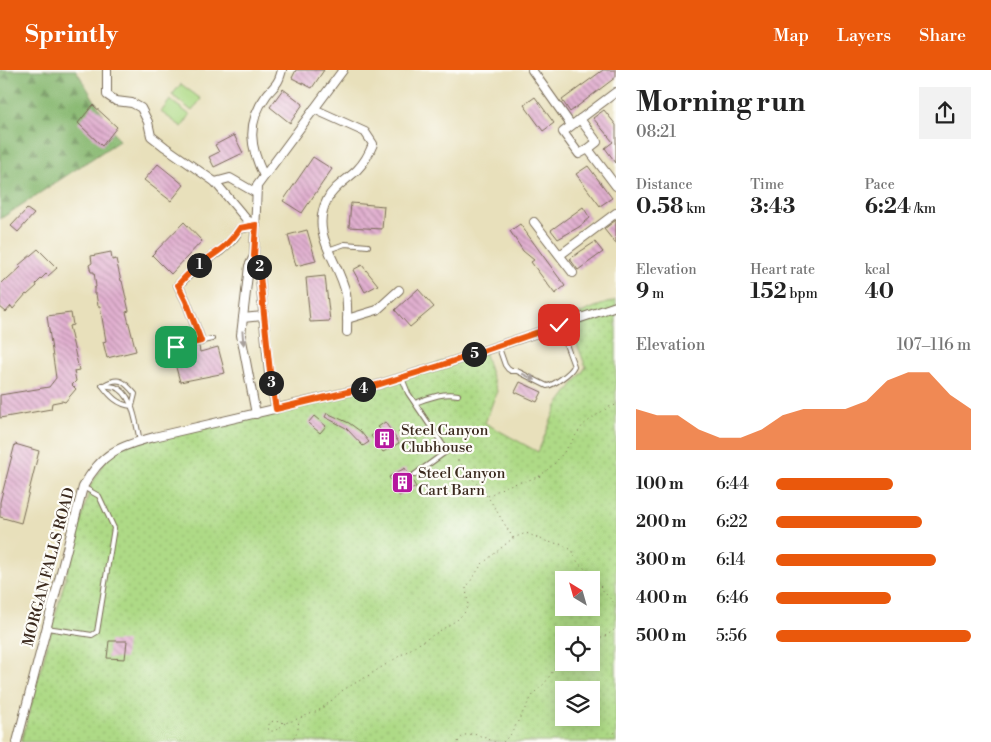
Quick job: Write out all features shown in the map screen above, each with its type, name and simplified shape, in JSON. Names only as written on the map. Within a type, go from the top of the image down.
[{"type":"street","points":[[107,70],[107,95],[116,100],[132,103],[142,108],[151,136],[215,182],[246,220],[256,225]]},
{"type":"street","points":[[264,176],[256,160],[252,142],[252,129],[256,112],[278,81],[282,70]]},
{"type":"street","points":[[256,414],[241,336],[249,266],[254,256],[257,186],[343,70]]},
{"type":"street","points":[[532,70],[571,126]]},
{"type":"street","points":[[580,119],[597,142],[579,154],[563,132],[580,119],[616,92]]},
{"type":"street","points":[[314,109],[365,132],[373,144],[368,156],[358,169],[337,187],[327,199],[321,216],[322,236],[346,293],[348,308],[347,332]]},
{"type":"street","points":[[588,149],[616,186]]},
{"type":"street","points":[[215,182],[230,178],[256,193]]},
{"type":"street","points":[[560,255],[616,214]]},
{"type":"street","points":[[534,222],[573,273]]},
{"type":"street","points":[[201,341],[178,285],[200,264],[220,251],[232,240],[240,228],[256,225]]},
{"type":"street","points":[[254,256],[259,266],[270,372],[276,409]]},
{"type":"street","points":[[347,319],[377,310],[399,290]]},
{"type":"street","points":[[246,293],[262,292]]},
{"type":"street","name":"MORGAN FALLS ROAD","points":[[17,742],[83,487],[96,466],[105,457],[120,448],[140,441],[402,378],[616,306]]},
{"type":"street","points":[[243,318],[264,316]]},
{"type":"lane","points":[[328,250],[345,244],[368,246]]},
{"type":"lane","points":[[498,345],[508,369],[548,386],[572,370],[574,366],[559,325]]},
{"type":"lane","points":[[176,347],[212,339]]},
{"type":"lane","points":[[402,378],[408,393],[447,451],[414,475]]},
{"type":"lane","points":[[102,385],[113,380],[127,385],[135,394],[132,406]]},
{"type":"lane","points":[[102,385],[112,398],[124,405],[132,406]]},
{"type":"lane","points":[[102,385],[116,387],[127,396],[132,406],[140,441]]},
{"type":"lane","points":[[415,403],[449,393],[458,395]]},
{"type":"lane","points":[[47,628],[92,635],[97,632],[114,528],[99,496],[83,487]]},
{"type":"path","points":[[487,497],[506,486],[540,476],[564,452],[584,425],[609,407],[616,405]]},
{"type":"path","points":[[394,434],[400,432],[415,447],[421,458]]},
{"type":"path","points":[[406,438],[414,440],[422,434]]},
{"type":"path","points":[[415,447],[417,438]]},
{"type":"path","points":[[456,458],[487,497],[513,538]]},
{"type":"path","points":[[285,723],[278,730],[269,731],[270,722],[285,723],[318,711],[343,690],[457,620],[465,612],[468,605],[466,588],[482,564],[513,538],[526,533],[548,542],[566,546],[572,550],[578,563],[594,576],[604,592],[616,604]]},
{"type":"path","points":[[600,639],[616,628]]},
{"type":"path","points":[[503,742],[511,734],[528,702],[555,667]]},
{"type":"path","points":[[291,742],[298,732],[298,719]]},
{"type":"path","points":[[608,742],[616,730]]},
{"type":"path","points":[[458,742],[465,734],[471,734],[495,742]]},
{"type":"green space","points":[[0,70],[76,70],[119,141],[0,219]]},
{"type":"green space","points":[[181,84],[201,99],[192,111],[172,95]]},
{"type":"green space","points":[[170,100],[190,115],[182,127],[161,112]]},
{"type":"green space","points":[[616,300],[616,742],[21,742],[91,484],[114,447],[332,398],[483,348],[497,391],[485,423],[538,452],[557,406],[586,367],[567,319]]},
{"type":"building","points":[[296,70],[324,70],[312,88],[292,78]]},
{"type":"building","points":[[603,70],[616,70],[616,77],[570,112],[562,100]]},
{"type":"building","points":[[283,89],[303,104],[290,123],[270,107]]},
{"type":"building","points":[[535,97],[554,123],[543,131],[524,105]]},
{"type":"building","points":[[93,105],[117,127],[102,146],[78,123]]},
{"type":"building","points":[[604,110],[616,125],[616,163],[605,148],[613,142],[593,118]]},
{"type":"building","points":[[234,135],[243,153],[214,167],[209,157],[219,152],[215,145]]},
{"type":"building","points":[[313,157],[332,169],[302,213],[283,201]]},
{"type":"building","points":[[158,164],[184,185],[171,201],[144,180]]},
{"type":"building","points":[[588,166],[612,198],[600,206],[576,174]]},
{"type":"building","points":[[351,203],[384,206],[382,229],[349,227]]},
{"type":"building","points":[[583,207],[590,218],[558,239],[551,230]]},
{"type":"building","points":[[27,209],[34,214],[18,232],[11,226]]},
{"type":"building","points":[[616,220],[616,244],[604,229]]},
{"type":"building","points":[[184,222],[202,241],[171,274],[152,255]]},
{"type":"building","points":[[520,224],[565,286],[555,294],[531,262],[534,260],[523,251],[510,231]]},
{"type":"building","points":[[307,230],[316,261],[296,266],[288,235]]},
{"type":"building","points":[[595,242],[603,252],[578,270],[570,259]]},
{"type":"building","points":[[38,249],[57,268],[48,276],[46,274],[36,284],[37,286],[26,294],[13,309],[11,306],[6,312],[0,307],[0,284],[5,279],[7,280],[21,267],[19,265]]},
{"type":"building","points":[[111,252],[112,260],[116,259],[122,281],[129,311],[126,312],[136,351],[107,358],[103,342],[106,341],[100,306],[98,306],[96,294],[94,294],[94,288],[96,287],[94,272],[91,272],[89,265],[92,263],[91,256]]},
{"type":"building","points":[[362,265],[378,285],[365,292],[353,270]]},
{"type":"building","points":[[325,276],[330,321],[310,322],[306,278]]},
{"type":"building","points":[[418,289],[434,307],[410,327],[395,310]]},
{"type":"building","points":[[71,313],[73,325],[69,326],[79,370],[74,371],[76,381],[72,385],[76,389],[65,402],[52,403],[51,409],[0,418],[0,395],[49,387],[56,378],[47,316]]},
{"type":"building","points":[[199,346],[200,352],[218,347],[225,373],[180,382],[174,360],[194,353],[194,347]]},
{"type":"building","points":[[520,382],[542,392],[537,402],[515,392]]},
{"type":"building","points":[[327,413],[349,423],[360,431],[369,442],[363,446],[346,428],[325,417]]},
{"type":"building","points":[[314,416],[326,426],[320,433],[308,423]]},
{"type":"building","name":"Steel Canyon Clubhouse","points":[[385,422],[399,443],[383,452],[371,436]]},
{"type":"building","points":[[15,444],[39,451],[21,523],[0,517],[0,502]]},
{"type":"building","name":"Steel Canyon Cart Barn","points":[[405,468],[416,487],[399,496],[389,477]]},
{"type":"building","points":[[109,641],[127,641],[125,659],[107,658]]},
{"type":"place","name":"Steel Canyon Clubhouse","points":[[385,439]]},
{"type":"place","name":"Steel Canyon Cart Barn","points":[[402,482]]},
{"type":"route","points":[[176,347],[201,341],[178,285],[200,264],[220,251],[232,240],[240,228],[256,225],[254,256],[259,266],[270,372],[276,409],[377,385],[559,325]]}]
